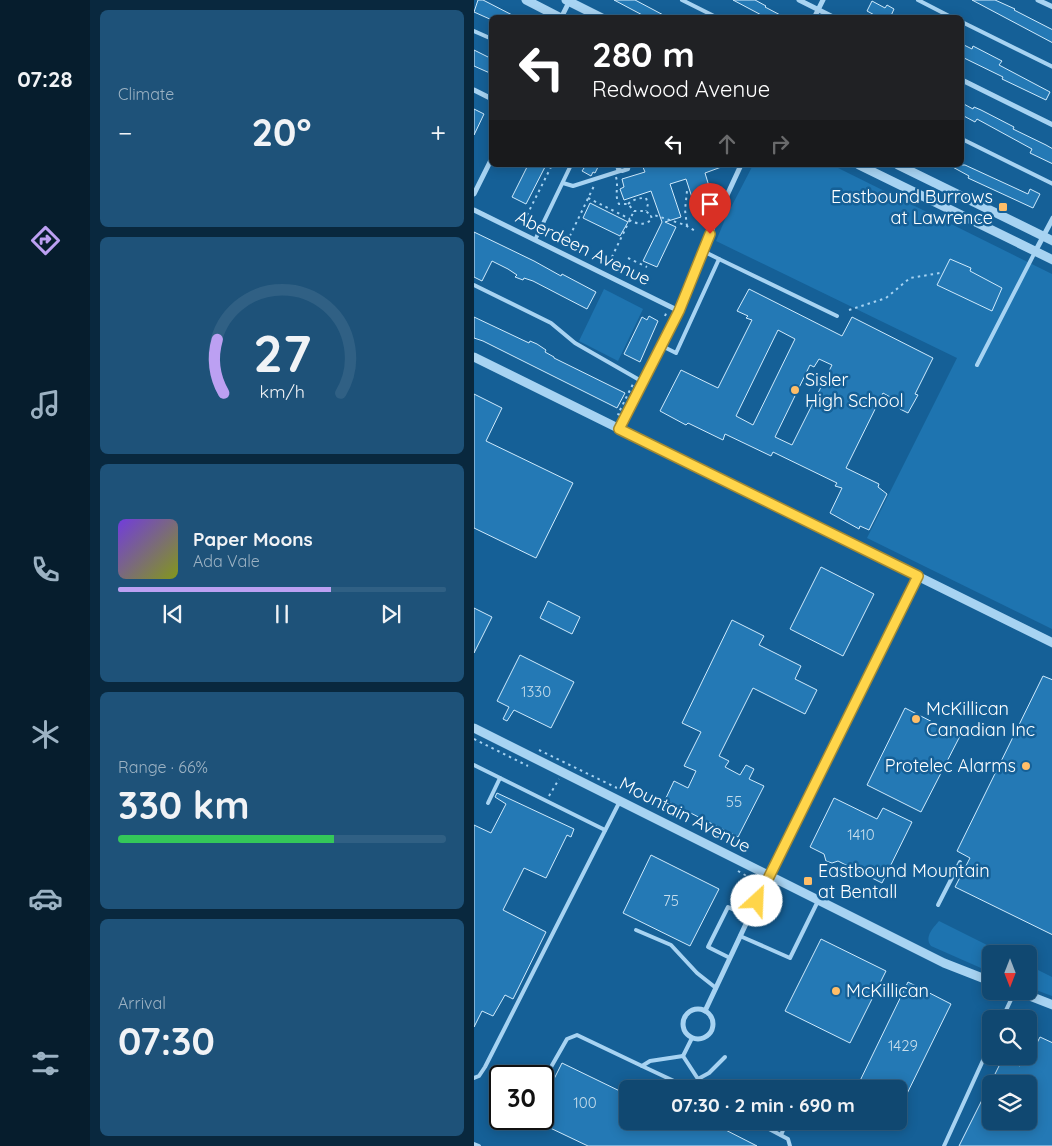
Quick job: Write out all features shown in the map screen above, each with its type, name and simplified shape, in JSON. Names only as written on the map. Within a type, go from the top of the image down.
[{"type":"street","points":[[526,0],[555,15]]},
{"type":"street","points":[[799,0],[829,15]]},
{"type":"street","points":[[815,15],[822,0]]},
{"type":"street","points":[[1038,0],[1052,7]]},
{"type":"street","points":[[562,15],[568,1],[596,15]]},
{"type":"street","points":[[964,81],[1052,126]]},
{"type":"street","points":[[474,90],[489,98]]},
{"type":"street","points":[[474,194],[489,164]]},
{"type":"street","points":[[619,429],[679,311],[717,217],[740,167]]},
{"type":"street","points":[[863,167],[1052,260]]},
{"type":"street","points":[[902,167],[1052,242]]},
{"type":"street","name":"Aberdeen Avenue","points":[[474,210],[679,311]]},
{"type":"street","points":[[1035,252],[1052,218]]},
{"type":"street","points":[[474,357],[1052,643]]},
{"type":"street","points":[[705,1011],[769,876],[918,576]]},
{"type":"street","name":"Mountain Avenue","points":[[474,728],[944,963],[982,978]]},
{"type":"street","points":[[1037,999],[1052,1005]]},
{"type":"street","points":[[692,1010],[705,1011],[713,1020],[712,1030],[704,1038],[692,1038],[684,1030],[684,1018],[692,1010]]},
{"type":"lane","points":[[682,0],[712,15]]},
{"type":"lane","points":[[918,0],[947,15]]},
{"type":"lane","points":[[964,23],[1052,67]]},
{"type":"lane","points":[[474,31],[489,38]]},
{"type":"lane","points":[[964,140],[1052,184]]},
{"type":"lane","points":[[535,240],[570,167]]},
{"type":"lane","points":[[563,183],[573,186],[620,170],[626,170],[628,167]]},
{"type":"lane","points":[[703,251],[837,316]]},
{"type":"lane","points":[[977,365],[1035,252]]},
{"type":"lane","points":[[662,346],[676,353],[719,259]]},
{"type":"lane","points":[[474,285],[551,324],[575,343],[643,382]]},
{"type":"lane","points":[[474,765],[605,830]]},
{"type":"lane","points":[[488,803],[500,778]]},
{"type":"lane","points":[[474,1078],[479,1076],[486,1067],[620,801]]},
{"type":"lane","points":[[938,905],[960,862]]},
{"type":"lane","points":[[740,936],[790,958],[819,900]]},
{"type":"lane","points":[[730,958],[708,947],[728,907],[749,917]]},
{"type":"lane","points":[[636,930],[671,945],[697,973],[716,988]]},
{"type":"lane","points":[[552,1065],[566,1038],[577,1035],[672,1080]]},
{"type":"lane","points":[[683,1056],[692,1038]]},
{"type":"lane","points":[[642,1066],[650,1061],[683,1056]]},
{"type":"lane","points":[[683,1056],[698,1079],[709,1073],[725,1057]]},
{"type":"lane","points":[[944,1146],[982,1063]]},
{"type":"lane","points":[[771,1130],[788,1139],[790,1146]]},
{"type":"lane","points":[[781,1135],[783,1130]]},
{"type":"lane","points":[[474,1144],[479,1146]]},
{"type":"path","points":[[524,221],[551,167]]},
{"type":"path","points":[[615,177],[618,184],[616,199],[619,204],[628,204],[633,200],[646,198],[648,204],[646,211]]},
{"type":"path","points":[[567,242],[595,184],[586,187]]},
{"type":"path","points":[[687,191],[687,226]]},
{"type":"path","points":[[588,198],[630,220],[642,224],[650,222],[652,216]]},
{"type":"path","points":[[628,204],[634,211],[646,211],[652,216],[660,216],[687,226],[697,232]]},
{"type":"path","points":[[609,263],[634,211]]},
{"type":"path","points":[[628,258],[647,267]]},
{"type":"path","points":[[849,310],[886,298],[910,278],[940,273]]},
{"type":"path","points":[[618,414],[636,378]]},
{"type":"path","points":[[474,739],[533,768]]},
{"type":"path","points":[[547,801],[564,773]]},
{"type":"shaded area","points":[[752,167],[836,167],[1052,274],[1052,629],[867,538],[957,358],[716,241]]},
{"type":"shaded area","points":[[604,289],[643,309],[618,361],[579,341]]},
{"type":"shaded area","points":[[939,921],[987,945],[982,945],[982,968],[931,946],[928,939]]},
{"type":"shaded area","points":[[1037,970],[1052,977],[1052,996],[1037,990]]},
{"type":"building","points":[[478,0],[483,0],[512,15],[489,15],[489,19],[474,12]]},
{"type":"building","points":[[614,0],[635,0],[663,15],[642,15]]},
{"type":"building","points":[[733,0],[755,0],[780,15],[761,15]]},
{"type":"building","points":[[972,0],[995,0],[1015,9],[1053,30],[1053,43]]},
{"type":"building","points":[[872,1],[885,8],[887,5],[894,9],[891,15],[874,15],[867,11]]},
{"type":"building","points":[[964,45],[972,49],[973,46],[1002,61],[999,65],[1050,92],[1046,100],[1002,79],[1003,77],[964,58]]},
{"type":"building","points":[[474,50],[489,58],[489,73],[474,66]]},
{"type":"building","points":[[964,104],[973,109],[974,107],[981,110],[1053,149],[1053,164],[1030,153],[1032,149],[977,119],[975,122],[964,116]]},
{"type":"building","points":[[474,109],[484,114],[474,135]]},
{"type":"building","points":[[965,165],[1028,194],[1030,189],[1040,194],[1033,208],[968,178],[969,176],[953,167],[964,167]]},
{"type":"building","points":[[527,167],[545,167],[526,204],[512,197]]},
{"type":"building","points":[[582,167],[598,167],[591,176],[582,171],[584,168]]},
{"type":"building","points":[[643,167],[721,167],[705,173],[712,196],[705,199],[708,209],[697,213],[686,179],[670,184],[681,217],[665,222],[676,227],[657,267],[643,261],[662,222],[651,191],[624,200],[620,189],[624,187],[622,179],[645,172]]},
{"type":"building","points":[[590,203],[628,222],[620,236],[583,218]]},
{"type":"building","points":[[474,232],[596,292],[587,309],[533,281],[515,277],[517,275],[492,261],[482,281],[474,277]]},
{"type":"building","points":[[950,259],[971,268],[970,271],[1002,288],[992,311],[937,285]]},
{"type":"building","points":[[749,289],[842,336],[852,317],[933,358],[915,394],[918,395],[908,413],[900,409],[901,403],[883,393],[846,468],[879,484],[878,487],[887,494],[869,530],[860,526],[859,529],[830,513],[842,488],[835,486],[837,483],[773,452],[771,456],[725,434],[723,440],[688,423],[686,425],[660,411],[681,370],[718,388],[752,320],[737,311]],"holes":[[[778,330],[795,339],[753,425],[736,416]],[[819,359],[832,365],[792,445],[775,437],[810,365],[814,367]]]},
{"type":"building","points":[[649,316],[658,321],[640,362],[624,354],[642,317],[647,320]]},
{"type":"building","points":[[474,317],[529,343],[530,341],[537,344],[554,358],[625,393],[617,408],[474,338]]},
{"type":"building","points":[[474,394],[502,408],[486,441],[573,483],[536,558],[474,528]]},
{"type":"building","points":[[821,567],[874,594],[843,656],[790,629]]},
{"type":"building","points":[[548,601],[580,617],[572,634],[540,618]]},
{"type":"building","points":[[474,608],[492,617],[474,653]]},
{"type":"building","points":[[732,620],[764,636],[759,645],[801,666],[795,679],[817,690],[805,714],[753,688],[719,756],[729,761],[725,767],[740,775],[746,765],[754,769],[749,779],[764,786],[738,837],[665,800],[674,781],[688,788],[696,771],[684,766],[701,732],[682,723]]},
{"type":"building","points":[[520,655],[574,682],[551,728],[514,710],[507,721],[503,719],[509,707],[497,701]]},
{"type":"building","name":"Protelec Alarms","points":[[1043,676],[1053,680],[1053,935],[955,887],[970,858],[957,851]]},
{"type":"building","points":[[905,708],[960,736],[921,812],[867,785]]},
{"type":"building","points":[[497,793],[574,829],[571,837],[567,835],[546,878],[524,868],[503,910],[546,932],[513,999],[505,995],[493,1016],[482,1011],[474,1027],[474,825],[491,833],[506,804],[495,797]]},
{"type":"building","points":[[834,798],[877,819],[883,808],[912,822],[882,883],[838,861],[832,863],[826,861],[824,854],[810,847]]},
{"type":"building","points":[[651,855],[719,889],[690,946],[623,913]]},
{"type":"building","name":"McKillican","points":[[821,939],[886,971],[850,1043],[785,1011]]},
{"type":"building","points":[[908,982],[951,1004],[907,1094],[907,1080],[860,1080]]},
{"type":"building","points":[[1040,1037],[1053,1043],[1053,1146],[959,1146],[982,1100],[982,1130],[1037,1130],[1037,1075],[994,1075],[1000,1065],[1037,1065],[1037,1043]]},
{"type":"building","points":[[562,1063],[619,1091],[619,1130],[726,1130],[757,1146],[588,1146],[554,1130],[554,1079]]},
{"type":"place","name":"Eastbound Burrows at Lawrence","points":[[1003,207]]},
{"type":"place","name":"Sisler High School","points":[[795,390]]},
{"type":"place","name":"McKillican Canadian Inc","points":[[916,719]]},
{"type":"place","name":"Protelec Alarms","points":[[1026,766]]},
{"type":"place","name":"Eastbound Mountain at Bentall","points":[[808,881]]},
{"type":"place","name":"McKillican","points":[[836,991]]},
{"type":"route","points":[[710,234],[679,311],[619,429],[918,576],[757,901]]}]
